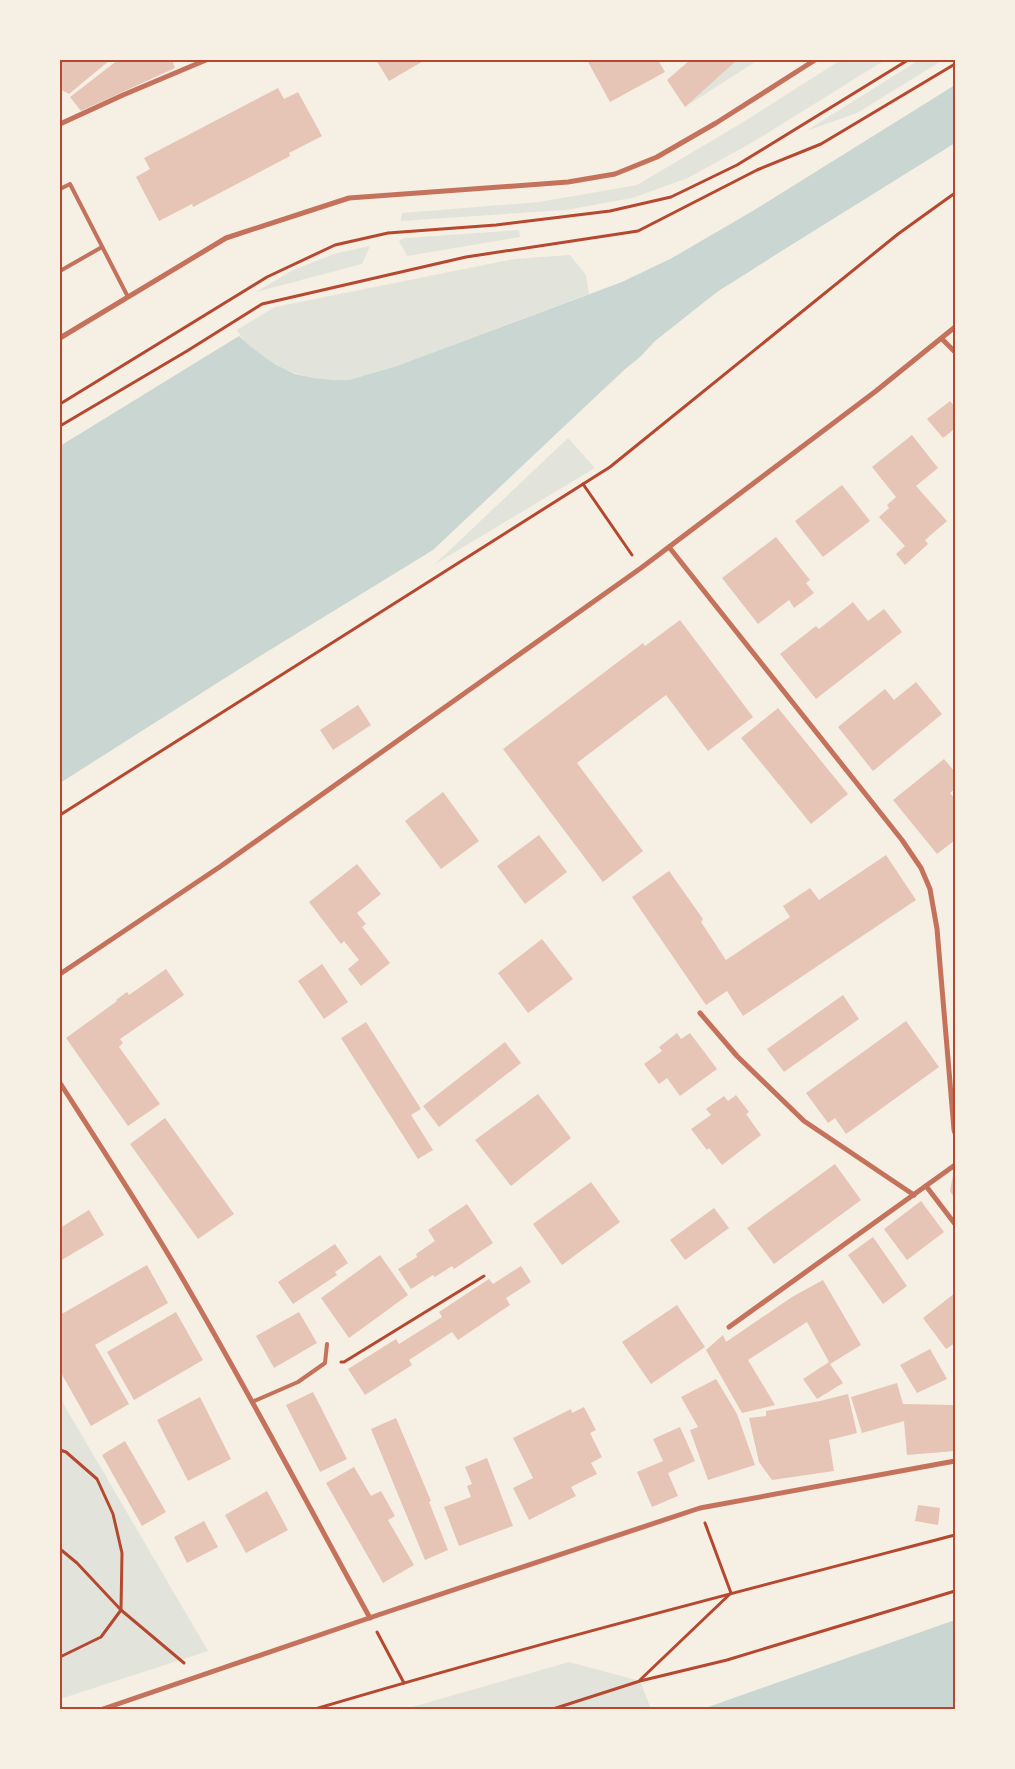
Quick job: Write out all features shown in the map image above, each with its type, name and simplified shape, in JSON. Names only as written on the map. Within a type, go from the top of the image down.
[{"type":"street","points":[[60,124],[123,94],[206,60]]},
{"type":"street","points":[[60,338],[226,238],[349,198],[568,182],[615,174],[657,157],[716,123],[815,60]]},
{"type":"street","points":[[60,974],[221,866],[641,568],[876,391],[955,327]]},
{"type":"street","points":[[942,339],[955,352]]},
{"type":"street","points":[[669,547],[896,833],[921,868],[930,889],[937,929],[955,1133]]},
{"type":"street","points":[[700,1013],[737,1056],[804,1121],[914,1195]]},
{"type":"street","points":[[60,1083],[168,1253],[370,1618]]},
{"type":"street","points":[[729,1327],[955,1165]]},
{"type":"street","points":[[926,1186],[955,1224]]},
{"type":"street","points":[[103,1709],[700,1508],[955,1461]]},
{"type":"lane","points":[[60,189],[70,184],[128,297]]},
{"type":"lane","points":[[60,270],[102,247]]},
{"type":"lane","points":[[252,1402],[298,1382],[325,1364],[327,1344]]},
{"type":"path","points":[[60,404],[266,276],[335,245],[388,233],[496,225],[610,211],[672,197],[737,165],[908,60]]},
{"type":"path","points":[[60,426],[187,352],[262,304],[466,257],[638,231],[757,170],[821,144],[955,64]]},
{"type":"path","points":[[60,815],[610,467],[898,234],[955,193]]},
{"type":"path","points":[[583,484],[641,568]]},
{"type":"path","points":[[325,1364],[344,1362],[484,1276]]},
{"type":"path","points":[[60,1450],[66,1452],[97,1479],[113,1514],[122,1553],[121,1610],[101,1637],[60,1657]]},
{"type":"path","points":[[700,1508],[732,1593]]},
{"type":"path","points":[[315,1709],[732,1593],[955,1535]]},
{"type":"path","points":[[60,1549],[77,1563],[121,1610],[200,1676]]},
{"type":"path","points":[[553,1709],[640,1681],[727,1660],[955,1591]]},
{"type":"path","points":[[640,1681],[732,1593]]},
{"type":"path","points":[[370,1618],[404,1683]]},
{"type":"shaded area","points":[[735,60],[758,60],[685,107]]},
{"type":"shaded area","points":[[841,60],[885,60],[753,142],[688,178],[632,198],[566,210],[401,221],[402,213],[539,202],[637,185],[740,124]]},
{"type":"shaded area","points":[[919,60],[943,60],[857,113],[806,131]]},
{"type":"shaded area","points":[[955,85],[955,143],[717,292],[655,341],[433,550],[244,666],[60,783],[60,446],[239,336],[276,365],[295,374],[332,380],[349,380],[394,367],[622,282],[672,258],[751,212]]},
{"type":"shaded area","points":[[519,230],[520,237],[407,256],[399,241],[405,238]]},
{"type":"shaded area","points":[[370,246],[362,264],[256,292],[293,270],[337,253]]},
{"type":"shaded area","points":[[570,255],[586,275],[589,294],[360,378],[349,380],[318,379],[286,370],[257,353],[245,342],[237,330],[275,307],[514,259]]},
{"type":"shaded area","points":[[568,438],[595,468],[435,564]]},
{"type":"shaded area","points":[[60,1398],[208,1651],[60,1699]]},
{"type":"shaded area","points":[[955,1620],[955,1709],[703,1709],[739,1696]]},
{"type":"shaded area","points":[[569,1662],[640,1681],[651,1709],[405,1709]]},
{"type":"building","points":[[60,60],[110,60],[69,94],[60,89]]},
{"type":"building","points":[[118,60],[172,60],[175,68],[81,111],[70,97]]},
{"type":"building","points":[[376,60],[425,60],[389,81]]},
{"type":"building","points":[[587,60],[658,60],[665,72],[610,102]]},
{"type":"building","points":[[690,60],[737,60],[685,107],[667,80]]},
{"type":"building","points":[[278,88],[284,99],[298,92],[322,136],[289,153],[290,156],[193,207],[192,204],[159,221],[136,177],[150,169],[144,158]]},
{"type":"building","points":[[950,401],[955,407],[955,432],[953,430],[943,438],[927,419]]},
{"type":"building","points":[[912,435],[938,468],[916,486],[947,521],[925,540],[928,544],[905,565],[896,554],[905,546],[879,517],[889,508],[887,505],[896,497],[872,467]]},
{"type":"building","points":[[842,485],[870,521],[823,557],[795,521]]},
{"type":"building","points":[[776,537],[810,580],[806,583],[814,593],[794,608],[789,600],[758,624],[722,578]]},
{"type":"building","points":[[853,602],[868,621],[884,609],[902,632],[816,699],[780,654],[816,626],[819,629]]},
{"type":"building","points":[[680,620],[753,717],[708,751],[666,695],[577,763],[643,851],[603,882],[503,749],[643,643],[645,646]]},
{"type":"building","points":[[916,682],[942,714],[873,771],[838,727],[885,689],[894,700]]},
{"type":"building","points":[[358,705],[371,725],[333,750],[320,730]]},
{"type":"building","points":[[778,708],[848,794],[811,824],[741,738]]},
{"type":"building","points":[[944,759],[955,772],[955,789],[950,793],[955,799],[955,840],[937,854],[893,800]]},
{"type":"building","points":[[443,792],[479,841],[441,869],[405,821]]},
{"type":"building","points":[[539,835],[567,872],[525,904],[497,866]]},
{"type":"building","points":[[886,855],[916,900],[743,1016],[727,991],[706,1005],[632,897],[669,871],[703,919],[701,922],[726,960],[790,917],[783,906],[810,888],[819,900]]},
{"type":"building","points":[[357,864],[381,894],[357,913],[366,924],[362,927],[390,963],[361,986],[348,969],[359,960],[344,941],[341,944],[309,902]]},
{"type":"building","points":[[542,939],[573,979],[528,1013],[498,973]]},
{"type":"building","points":[[322,964],[348,1002],[324,1019],[298,981]]},
{"type":"building","points":[[166,969],[184,995],[120,1039],[123,1043],[119,1047],[160,1104],[128,1126],[66,1038],[127,992],[129,995]]},
{"type":"building","points":[[843,995],[859,1019],[784,1072],[767,1049]]},
{"type":"building","points":[[906,1021],[939,1067],[846,1134],[835,1118],[828,1123],[806,1093]]},
{"type":"building","points":[[366,1022],[421,1109],[411,1115],[433,1150],[418,1159],[341,1038]]},
{"type":"building","points":[[677,1033],[681,1039],[690,1033],[717,1069],[680,1096],[667,1078],[659,1084],[644,1064],[662,1051],[659,1047]]},
{"type":"building","points":[[505,1042],[521,1063],[439,1127],[423,1106]]},
{"type":"building","points":[[538,1094],[571,1138],[511,1186],[475,1140]]},
{"type":"building","points":[[736,1095],[749,1112],[746,1114],[761,1135],[722,1165],[709,1148],[707,1150],[691,1129],[711,1115],[706,1109],[724,1096],[728,1101]]},
{"type":"building","points":[[165,1118],[234,1214],[198,1239],[130,1144]]},
{"type":"building","points":[[835,1164],[861,1200],[774,1264],[747,1228]]},
{"type":"building","points":[[955,1174],[955,1199],[950,1191],[953,1175]]},
{"type":"building","points":[[591,1182],[620,1222],[562,1265],[533,1224]]},
{"type":"building","points":[[921,1201],[944,1232],[907,1260],[884,1229]]},
{"type":"building","points":[[467,1204],[493,1243],[454,1269],[452,1266],[411,1289],[398,1269],[417,1257],[416,1254],[435,1241],[428,1230]]},
{"type":"building","points":[[714,1208],[729,1228],[685,1260],[670,1240]]},
{"type":"building","points":[[89,1210],[104,1235],[60,1261],[60,1228]]},
{"type":"building","points":[[873,1237],[907,1286],[883,1304],[848,1255]]},
{"type":"building","points":[[335,1244],[348,1263],[335,1272],[337,1275],[293,1304],[278,1282]]},
{"type":"building","points":[[380,1255],[408,1295],[349,1338],[321,1298]]},
{"type":"building","points":[[147,1265],[168,1303],[95,1345],[129,1404],[91,1426],[60,1371],[60,1315]]},
{"type":"building","points":[[521,1266],[531,1282],[506,1298],[510,1305],[458,1340],[452,1332],[409,1360],[412,1365],[365,1395],[348,1369],[396,1339],[399,1344],[442,1317],[439,1312],[489,1279],[493,1284]]},
{"type":"building","points":[[823,1280],[861,1345],[830,1364],[843,1383],[817,1399],[803,1379],[829,1362],[807,1322],[748,1360],[775,1405],[742,1413],[706,1350],[723,1335],[726,1342],[792,1297]]},
{"type":"building","points":[[955,1293],[955,1343],[946,1349],[923,1318]]},
{"type":"building","points":[[677,1305],[705,1347],[651,1384],[622,1342]]},
{"type":"building","points":[[176,1312],[203,1360],[134,1400],[107,1352]]},
{"type":"building","points":[[299,1312],[317,1343],[274,1368],[256,1336]]},
{"type":"building","points":[[930,1349],[947,1379],[917,1393],[900,1365]]},
{"type":"building","points":[[716,1379],[737,1414],[755,1465],[708,1480],[690,1430],[698,1427],[681,1397]]},
{"type":"building","points":[[897,1383],[903,1404],[955,1405],[955,1451],[907,1455],[904,1421],[862,1433],[851,1397]]},
{"type":"building","points":[[313,1392],[347,1459],[320,1472],[286,1405]]},
{"type":"building","points":[[848,1394],[857,1433],[829,1440],[834,1471],[772,1480],[759,1462],[749,1418],[766,1416],[766,1411]]},
{"type":"building","points":[[200,1397],[231,1459],[188,1481],[157,1420]]},
{"type":"building","points":[[584,1407],[596,1430],[590,1433],[602,1457],[591,1463],[597,1474],[571,1487],[576,1496],[529,1520],[513,1488],[533,1478],[513,1438],[571,1409],[572,1413]]},
{"type":"building","points":[[396,1418],[431,1501],[429,1502],[448,1550],[425,1560],[371,1429]]},
{"type":"building","points":[[680,1427],[695,1461],[668,1473],[678,1496],[652,1507],[637,1472],[663,1461],[653,1439]]},
{"type":"building","points":[[125,1441],[166,1512],[142,1526],[102,1455]]},
{"type":"building","points":[[487,1458],[513,1526],[459,1546],[444,1507],[471,1497],[467,1486],[472,1484],[465,1467]]},
{"type":"building","points":[[354,1467],[371,1496],[381,1491],[395,1516],[388,1520],[414,1565],[383,1583],[326,1483]]},
{"type":"building","points":[[267,1491],[288,1530],[246,1553],[225,1515]]},
{"type":"building","points":[[918,1505],[940,1508],[938,1525],[915,1521]]},
{"type":"building","points":[[204,1521],[218,1547],[187,1563],[174,1537]]}]
